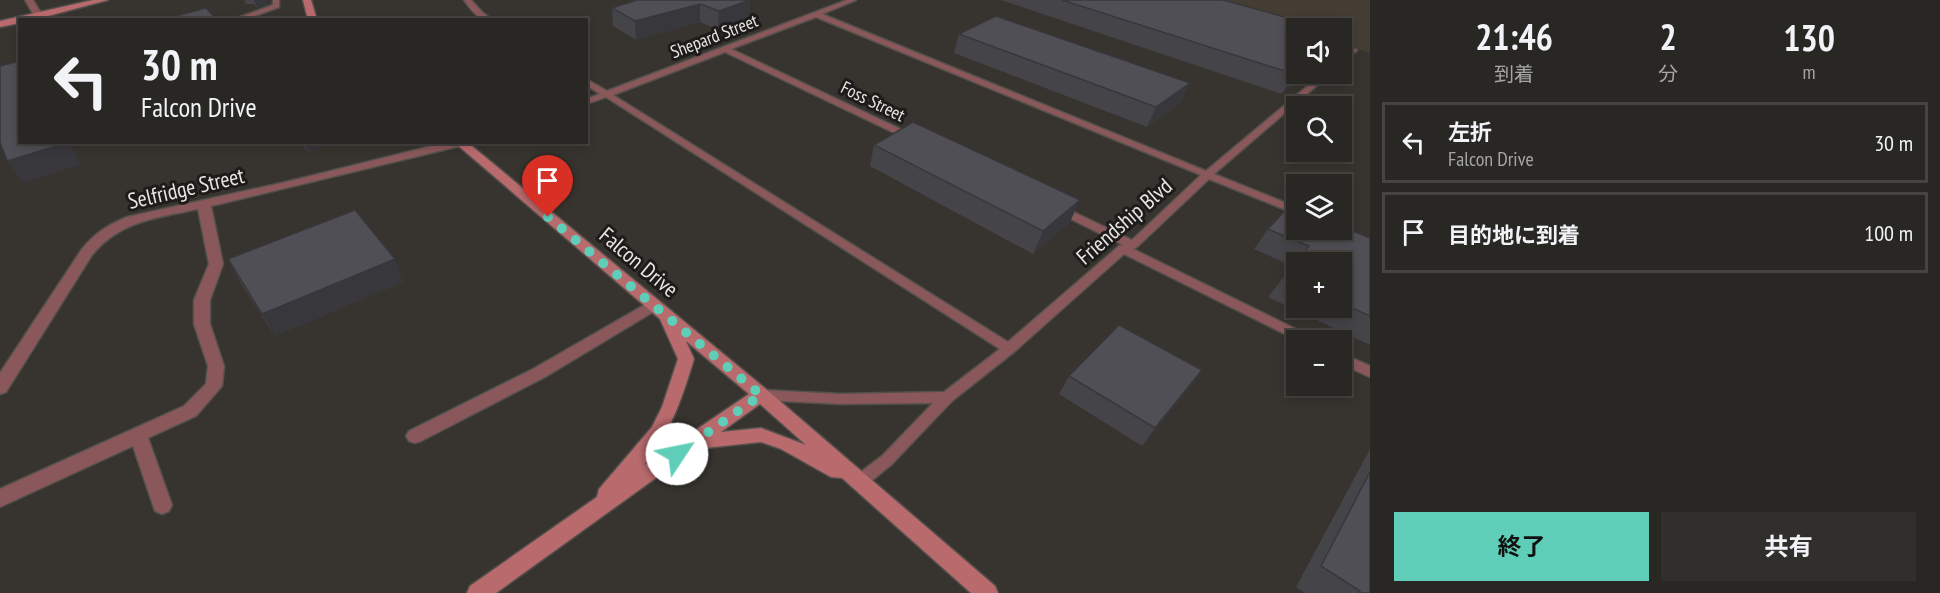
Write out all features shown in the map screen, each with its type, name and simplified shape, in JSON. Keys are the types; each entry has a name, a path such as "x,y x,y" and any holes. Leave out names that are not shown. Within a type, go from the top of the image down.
{"street":[{"path":"29,0 38,15"},
{"path":"27,18 104,0"},
{"path":"307,0 312,18"},
{"path":"0,24 18,20"},
{"name":"Selfridge Street","path":"0,387 87,252 98,239 114,228 132,220 286,186 457,144"},
{"name":"Falcon Drive","path":"462,144 761,395 859,482"},
{"path":"0,498 190,411 214,386 216,366 202,324 202,300 216,264 204,204"},
{"path":"415,436 660,311 686,360 664,422 643,454 592,511"},
{"path":"478,593 592,511 761,395"},
{"path":"138,435 162,505"},
{"path":"694,443 761,435 787,444 859,482 987,593"}],"lane":[{"path":"242,18 277,6 276,0"},
{"path":"467,0 486,18"},
{"name":"Shepard Street","path":"588,101 728,50 853,0"},
{"path":"816,14 1286,207"},
{"name":"Foss Street","path":"728,50 920,142"},
{"path":"588,82 1009,349"},
{"name":"Friendship Blvd","path":"859,482 887,460 947,397 1009,349 1314,84"},
{"path":"1048,204 1288,330"},
{"path":"1352,363 1370,372"},
{"path":"761,395 841,399 947,397"}],"shaded area":[{"path":"1219,0 1370,0 1370,53 1352,47 1352,18 1286,18 1286,24"}],"building":[{"path":"637,0 750,0 719,11 700,4 635,21 612,8"},
{"path":"1062,0 1223,0 1288,18 1286,18 1286,71"},
{"path":"206,8 215,18 168,18"},
{"path":"996,16 1190,83 1156,107 959,34"},
{"path":"18,62 18,144 63,144 7,161 0,142 0,66"},
{"path":"913,122 1080,200 1043,231 874,145"},
{"path":"1286,209 1286,236 1268,229"},
{"path":"355,210 395,259 262,314 228,259"},
{"path":"1352,231 1370,238 1370,316 1352,308 1352,252 1304,252 1309,246 1295,240 1352,240"},
{"path":"1119,325 1202,370 1155,428 1069,376"},
{"path":"1370,472 1370,593 1359,593 1360,591 1321,566"}],"route":[{"path":"548,217 761,395 677,454"}]}
